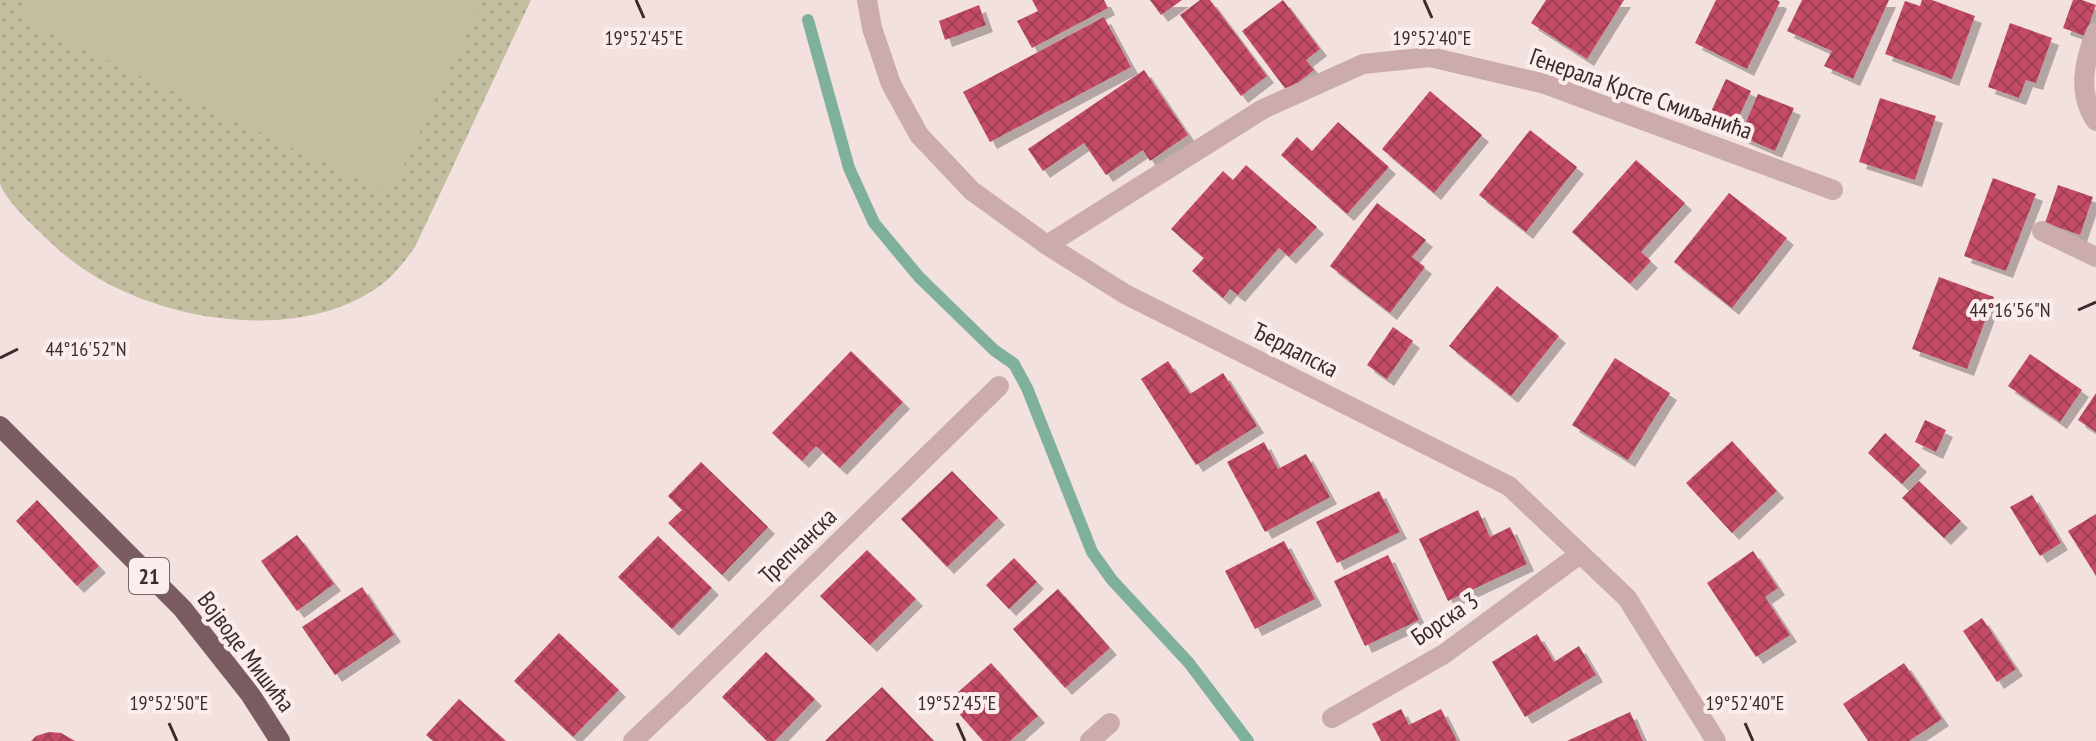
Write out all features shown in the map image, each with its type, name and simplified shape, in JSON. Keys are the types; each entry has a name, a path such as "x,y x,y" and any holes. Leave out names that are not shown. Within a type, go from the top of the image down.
{"main road":[{"name":"Војводе Мишића","path":"0,426 182,608 250,694 280,741"}],"street":[{"name":"Ђердапска","path":"867,0 872,28 891,84 919,135 972,191 1047,245 1125,294 1509,486 1627,598 1716,741"},
{"path":"2096,32 2086,55 2083,85 2096,121"},
{"name":"Генерала Крсте Смиљанића","path":"1047,245 1263,109 1363,64 1430,57 1545,84 1833,190"},
{"path":"2042,231 2096,257"},
{"name":"Трепчанска","path":"633,741 999,386"},
{"name":"Борска 3","path":"1332,718 1444,654 1580,554"},
{"path":"1090,741 1110,723"}],"shaded area":[{"path":"0,0 531,0 415,247 398,269 378,287 350,303 285,319 251,320 216,318 183,311 150,302 110,285 60,251 12,203 0,183"},
{"path":"32,0 483,0 390,194 22,20"}],"building":[{"path":"1032,0 1104,0 1108,8 1032,48 1017,21 1038,11"},
{"path":"1150,0 1182,0 1161,15"},
{"path":"1200,0 1210,0 1267,76 1241,96 1180,15"},
{"path":"1283,0 1320,49 1306,60 1314,70 1287,91 1242,31"},
{"path":"1546,0 1624,0 1587,59 1531,23"},
{"path":"1716,0 1780,2 1747,69 1695,43"},
{"path":"1802,0 1889,0 1853,79 1824,66 1832,51 1787,31"},
{"path":"1922,0 1932,0 1975,16 1952,79 1885,54 1905,1 1920,6"},
{"path":"2073,0 2096,5 2085,36 2063,28"},
{"path":"979,5 986,25 945,40 939,21"},
{"path":"1104,17 1131,67 990,142 963,92"},
{"path":"2010,23 2052,38 2036,83 2026,80 2019,98 1988,87"},
{"path":"1144,70 1188,135 1150,161 1143,150 1106,175 1084,143 1043,171 1028,149"},
{"path":"1726,79 1751,91 1733,129 1708,118"},
{"path":"1430,91 1482,135 1434,193 1382,149"},
{"path":"1758,94 1794,108 1775,151 1740,136"},
{"path":"1880,98 1936,116 1915,180 1859,162"},
{"path":"1338,122 1389,167 1347,214 1281,155 1297,137 1312,151"},
{"path":"1530,130 1577,167 1526,232 1479,195"},
{"path":"1636,160 1685,203 1641,252 1651,261 1630,284 1572,232"},
{"path":"1246,165 1317,227 1289,257 1279,248 1238,295 1230,289 1223,298 1192,271 1204,258 1171,229 1223,171 1233,180"},
{"path":"1993,178 2036,194 2006,271 1964,256"},
{"path":"2058,185 2093,197 2080,235 2045,223"},
{"path":"1729,193 1787,238 1732,308 1674,262"},
{"path":"1377,203 1426,240 1412,257 1425,267 1390,313 1330,266"},
{"path":"1939,277 1994,297 1967,369 1912,349"},
{"path":"1497,286 1559,336 1511,396 1449,346"},
{"path":"1393,327 1413,341 1387,379 1367,365"},
{"path":"851,351 903,402 840,468 816,446 802,461 772,433"},
{"path":"2030,354 2082,390 2060,422 2008,386"},
{"path":"1615,358 1670,393 1628,460 1572,425"},
{"path":"1168,361 1190,394 1223,373 1257,426 1196,465 1141,379"},
{"path":"2096,393 2096,432 2078,420"},
{"path":"1925,420 1946,430 1936,452 1915,442"},
{"path":"1885,433 1920,465 1902,484 1868,453"},
{"path":"1732,441 1777,491 1732,533 1686,483"},
{"path":"1264,442 1278,469 1306,454 1330,497 1265,532 1227,462"},
{"path":"701,462 768,527 722,575 668,523 682,510 668,496"},
{"path":"952,471 998,518 947,567 901,519"},
{"path":"1919,481 1961,521 1944,538 1902,498"},
{"path":"1379,491 1400,532 1337,563 1316,522"},
{"path":"2032,495 2061,543 2040,556 2010,507"},
{"path":"37,500 99,566 77,586 16,521"},
{"path":"1478,510 1490,537 1510,527 1527,564 1448,601 1419,539"},
{"path":"2096,514 2096,576 2068,531"},
{"path":"297,535 334,584 297,611 261,561"},
{"path":"658,536 712,588 672,629 618,577"},
{"path":"1284,541 1315,599 1255,629 1225,571"},
{"path":"867,550 916,599 870,645 820,596"},
{"path":"1753,551 1778,588 1765,597 1790,635 1756,657 1707,583"},
{"path":"1388,555 1419,620 1365,646 1334,581"},
{"path":"1014,558 1037,582 1009,609 986,585"},
{"path":"362,587 394,635 335,675 302,627"},
{"path":"1058,589 1110,648 1065,688 1013,629"},
{"path":"1982,618 2016,669 1997,682 1963,631"},
{"path":"559,633 619,690 573,737 514,681"},
{"path":"1537,634 1554,662 1579,646 1596,675 1525,717 1492,662"},
{"path":"766,652 815,699 775,741 767,741 722,697"},
{"path":"991,663 1038,716 1010,741 983,741 948,701"},
{"path":"1904,663 1942,719 1909,741 1868,741 1843,704"},
{"path":"882,687 934,741 825,741 831,735"},
{"path":"459,699 506,741 433,741 426,735"},
{"path":"1401,709 1409,725 1441,709 1457,741 1381,741 1372,724"},
{"path":"1630,712 1643,741 1567,741"},
{"path":"49,732 61,733 75,741 31,741"}],"waterway":[{"path":"808,20 849,168 874,223 919,277 994,350 1014,364 1027,388 1092,552 1112,580 1189,663 1248,741"}]}
